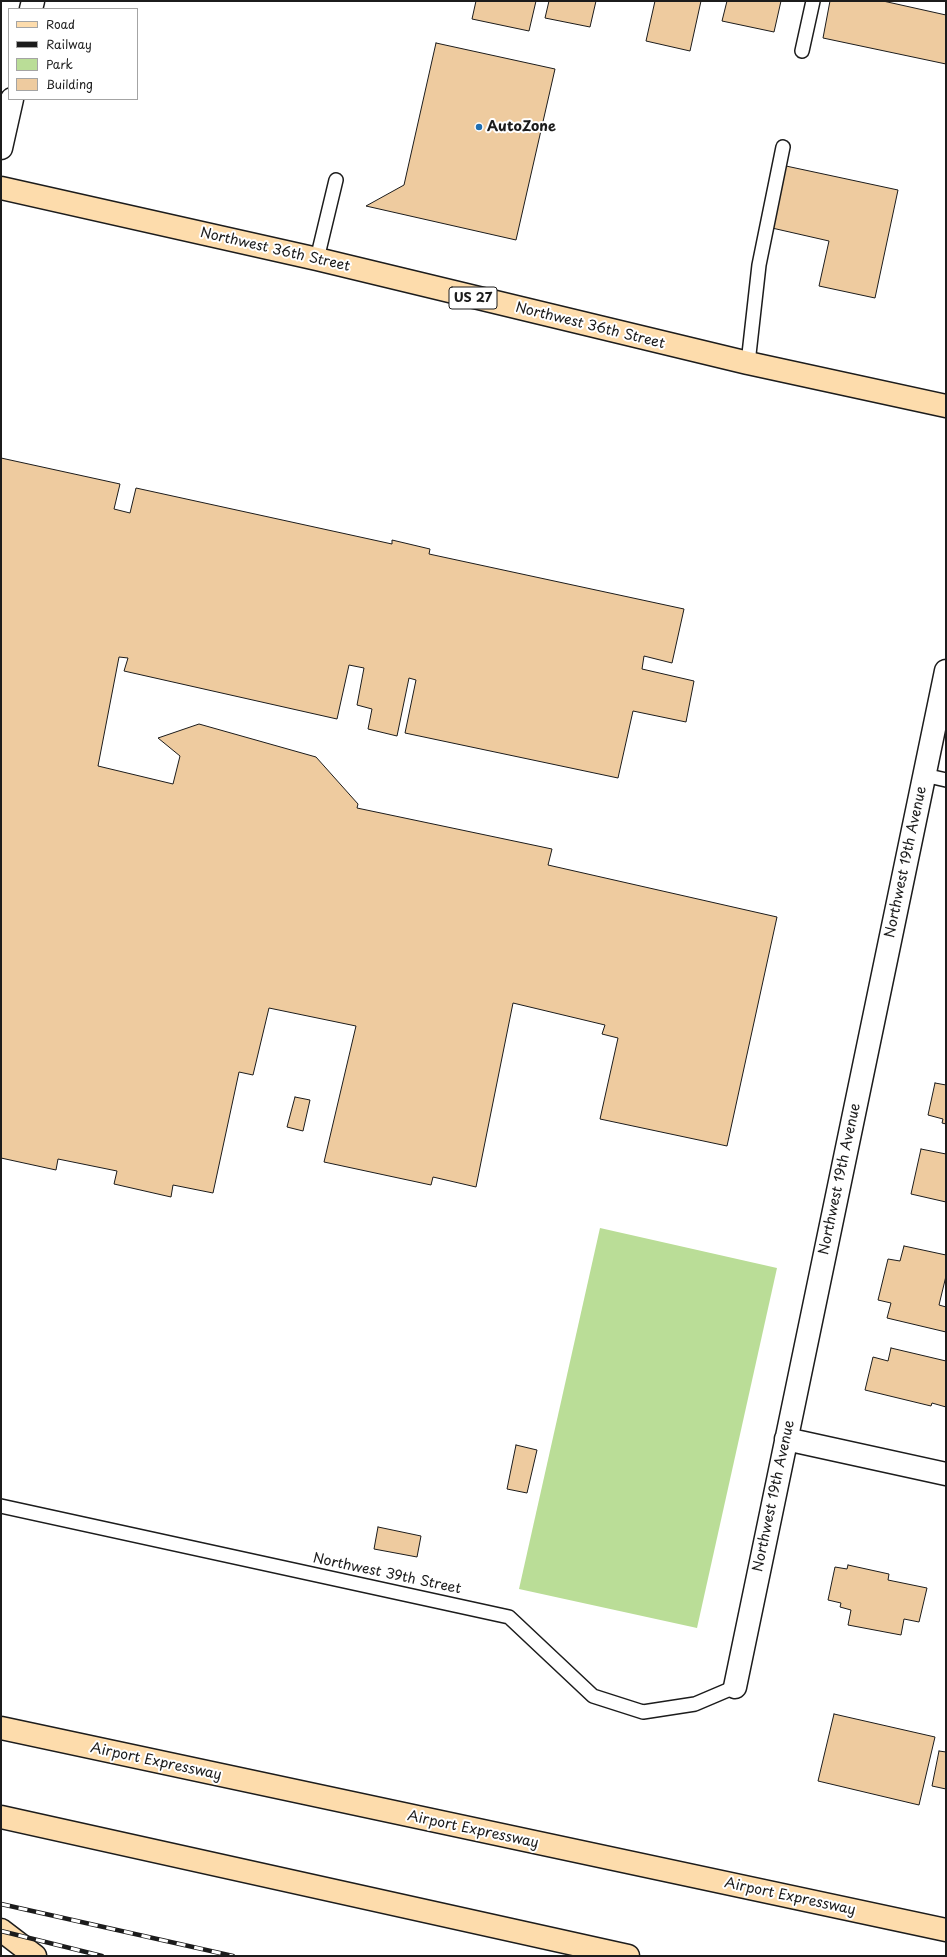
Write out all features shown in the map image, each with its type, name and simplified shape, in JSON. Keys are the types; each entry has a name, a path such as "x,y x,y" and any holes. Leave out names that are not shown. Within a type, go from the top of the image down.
{"main road":[{"name":"Northwest 36th Street","path":"1,188 317,260 748,363 946,406"},
{"name":"Airport Expressway","path":"1,1728 946,1930"},
{"path":"1,1817 628,1956"},
{"path":"1,1930 35,1956"}],"street":[{"path":"1,148 12,100"},
{"name":"Northwest 19th Avenue","path":"735,1687 946,671"},
{"path":"786,1439 946,1474"}],"lane":[{"path":"802,51 813,1"},
{"path":"748,363 759,265 783,147"},
{"path":"317,260 336,180"},
{"path":"924,775 946,780"},
{"name":"Northwest 39th Street","path":"1,1506 509,1617 593,1696 643,1712 695,1704 735,1687"}],"green space":[{"path":"600,1228 777,1268 697,1628 519,1589"}],"building":[{"path":"476,1 536,1 529,31 472,19"},
{"path":"549,1 596,1 590,27 545,18"},
{"path":"655,1 701,1 690,51 646,41"},
{"path":"727,1 781,1 774,32 722,21"},
{"path":"830,1 883,1 946,15 946,64 823,38"},
{"name":"AutoZone","path":"436,43 555,69 516,240 366,206 404,185"},
{"path":"786,166 898,190 875,298 819,286 829,241 772,228"},
{"path":"1,458 120,484 114,509 130,513 136,488 392,544 392,540 430,549 429,554 684,609 672,663 644,656 642,669 694,681 686,722 633,711 618,778 405,733 416,680 409,678 397,736 368,729 372,709 357,705 364,668 349,665 337,719 124,671 128,658 119,657 98,766 173,784 180,756 158,738 199,724 316,757 358,804 357,808 552,849 548,865 777,917 727,1146 600,1119 618,1038 602,1034 605,1025 513,1003 476,1187 433,1177 431,1185 324,1162 356,1026 269,1008 253,1075 239,1072 213,1193 173,1185 171,1197 114,1184 117,1171 58,1159 56,1170 1,1158"},
{"path":"935,1083 946,1085 946,1124 942,1123 943,1119 928,1115"},
{"path":"295,1097 310,1100 303,1131 287,1127"},
{"path":"921,1149 946,1154 946,1202 911,1194"},
{"path":"904,1246 946,1255 946,1276 939,1305 946,1307 946,1332 887,1318 891,1303 878,1300 888,1259 900,1261"},
{"path":"891,1348 946,1361 946,1407 932,1403 931,1406 865,1390 873,1357 888,1361"},
{"path":"516,1445 537,1450 527,1493 507,1489"},
{"path":"378,1527 421,1536 417,1557 374,1549"},
{"path":"848,1565 889,1574 888,1580 927,1588 919,1622 904,1619 901,1635 848,1625 851,1610 840,1607 841,1603 828,1600 835,1567 847,1569"},
{"path":"834,1714 935,1737 919,1805 818,1781"},
{"path":"939,1751 946,1752 946,1789 932,1786"}],"railway":[{"path":"1,1904 233,1956"},
{"path":"1,1931 102,1956"}],"place":[{"name":"AutoZone","path":"479,127"}]}
